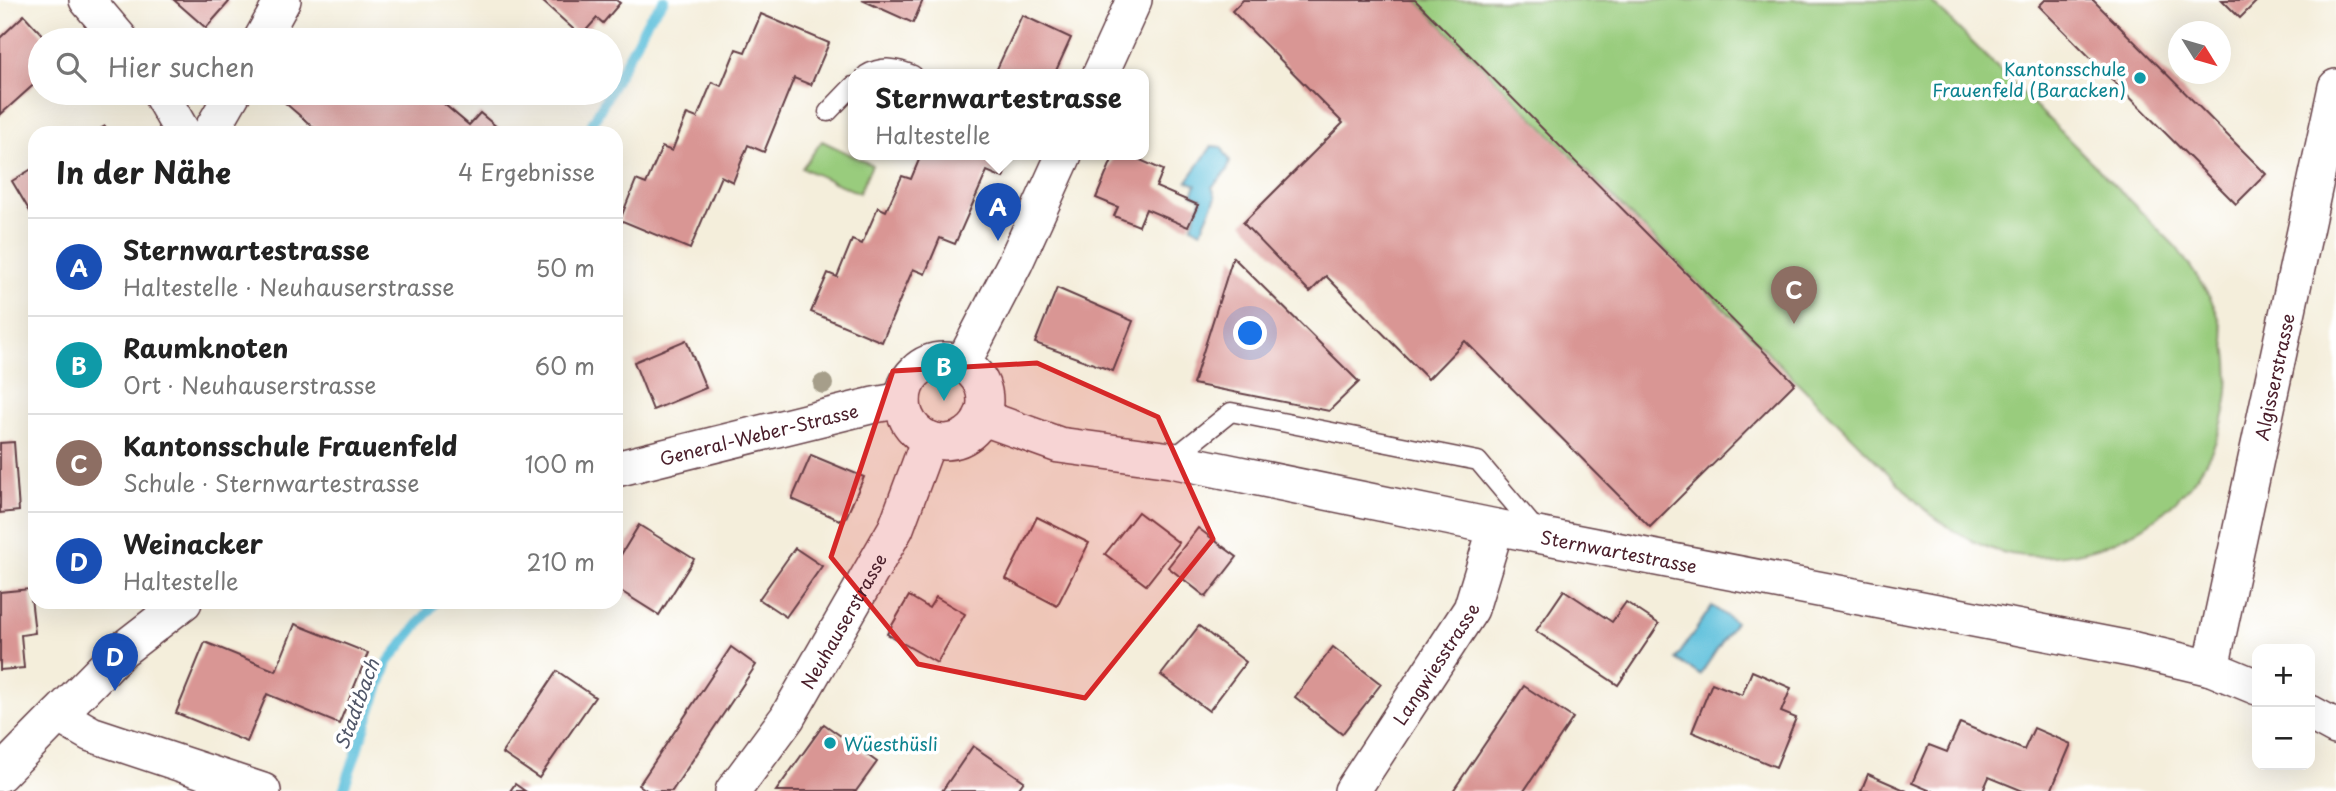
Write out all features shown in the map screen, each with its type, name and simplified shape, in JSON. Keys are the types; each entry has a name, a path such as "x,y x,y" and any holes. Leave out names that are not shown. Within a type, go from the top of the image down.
{"street":[{"path":"87,0 111,28"},
{"path":"268,28 283,0"},
{"path":"1103,69 1133,0"},
{"name":"Algisserstrasse","path":"2211,668 2336,87"},
{"path":"167,105 179,126"},
{"path":"214,126 226,105"},
{"path":"962,365 1015,263 1062,160"},
{"path":"949,360 962,365 975,374 983,387 985,402 981,417 972,430 959,439 945,442 929,439 910,424 903,401 905,387 923,366 949,360"},
{"name":"General-Weber-Strasse","path":"623,467 874,405 903,401"},
{"name":"Sternwartestrasse","path":"981,417 1059,445 1171,460 1496,527 2108,644 2211,668 2252,685"},
{"name":"Neuhauserstrasse","path":"744,787 896,528 929,439"},
{"name":"Langwiesstrasse","path":"1352,791 1471,609 1496,527"},
{"path":"0,774 122,650 175,609"},
{"path":"58,715 91,734 263,791"},
{"path":"2315,716 2336,727"}],"lane":[{"path":"875,69 899,69"},
{"path":"828,112 848,91"},
{"path":"1171,460 1231,412 1478,461 1539,534"}],"highlighted area":[{"path":"1037,363 1158,417 1213,539 1085,698 918,664 831,557 893,371"}],"green space":[{"path":"1416,0 1930,0 2177,248 2201,283 2220,321 2228,368 2225,413 2210,454 2186,490 2154,519 2116,541 2072,554 2025,556 1997,551 1960,534 1925,510"},
{"path":"822,141 848,153 848,160 862,160 872,165 859,193 802,168"}],"water":[{"path":"1212,146 1221,147 1230,161 1227,171 1212,187 1216,197 1201,231 1191,227 1202,198 1192,194 1196,185 1187,181"},
{"path":"1712,606 1735,622 1700,675 1676,659"}],"building":[{"path":"174,0 227,0 229,2 206,28"},
{"path":"541,0 616,0 620,3 603,23 597,18 588,28 572,28"},
{"path":"862,0 923,0 913,23"},
{"path":"1243,0 1415,0 1795,383 1650,527 1465,341 1428,379 1326,276 1310,292 1243,223 1343,123 1232,11"},
{"name":"Kantonsschule Frauenfeld (Baracken)","path":"2045,0 2093,0 2168,75 2168,84 2177,84 2266,174 2236,204 2039,6"},
{"path":"2222,0 2258,0 2240,18"},
{"path":"761,14 829,43 811,85 794,78 764,152 748,145 733,182 721,176 690,249 623,221 623,212 636,180 646,184 662,147 672,151 687,114 697,118 712,82 721,86 736,49 745,52"},
{"path":"24,15 36,28 28,28 28,90 0,115 0,38"},
{"path":"1022,15 1071,38 1057,69 997,69"},
{"path":"287,105 445,105 469,125 480,113 496,126 312,126"},
{"path":"919,160 1010,160 1003,178 987,171 955,244 940,238 925,274 913,269 882,342 811,312 828,273 837,277 852,240 862,244 878,207 886,211 902,176 911,179"},
{"path":"1112,160 1140,160 1163,170 1156,187 1198,205 1188,227 1146,209 1139,226 1114,216 1118,207 1096,198"},
{"path":"28,171 28,208 12,181"},
{"path":"1233,257 1359,382 1329,411 1193,384"},
{"path":"1057,288 1133,321 1113,371 1035,343"},
{"path":"686,340 706,388 653,410 634,362"},
{"path":"14,442 19,511 0,513 0,443"},
{"path":"811,455 864,477 844,522 792,499"},
{"path":"1138,512 1179,543 1146,585 1105,554"},
{"path":"1037,517 1089,543 1057,606 1006,579"},
{"path":"639,525 694,559 659,615 623,592 623,551"},
{"path":"1198,528 1237,557 1206,597 1168,567"},
{"path":"795,548 822,566 786,617 759,599"},
{"path":"28,589 28,609 32,609 35,633 21,635 24,668 0,670 0,592"},
{"path":"1564,590 1612,622 1626,602 1659,624 1618,685 1536,631"},
{"path":"909,596 929,608 936,597 965,614 937,663 887,634"},
{"path":"295,624 368,653 339,724 267,694 247,742 176,713 205,642 276,671"},
{"path":"1199,626 1246,662 1209,711 1161,675"},
{"path":"731,647 756,665 672,791 648,791 639,785"},
{"path":"1333,647 1381,684 1342,734 1295,697"},
{"path":"557,671 595,697 539,778 502,753"},
{"path":"1752,671 1791,688 1781,712 1796,718 1776,767 1692,732 1712,683 1742,695"},
{"path":"1524,686 1573,718 1524,791 1453,791"},
{"path":"1960,723 2024,750 2034,728 2071,744 2051,791 2023,791 1989,777 1983,791 1931,791 1912,783 1929,745 1947,752"},
{"name":"Wüesthüsli","path":"824,724 877,762 856,791 776,791"},
{"path":"973,746 1024,781 1017,791 942,791"},
{"path":"1868,774 1907,791 1861,791"},
{"path":"515,784 525,791 510,791"}],"waterway":[{"name":"Stadtbach","path":"623,67 648,20 664,0"},
{"name":"Stadtbach","path":"591,126 602,105"},
{"name":"Stadtbach","path":"343,791 388,662 430,609"}],"place":[{"name":"Kantonsschule Frauenfeld (Baracken)","path":"2140,78"},
{"name":"Sternwartestrasse","path":"998,241"},
{"name":"Kantonsschule Frauenfeld","path":"1794,324"},
{"name":"Raumknoten","path":"944,401"},
{"name":"Weinacker","path":"115,691"},
{"name":"Wüesthüsli","path":"830,743"}]}
